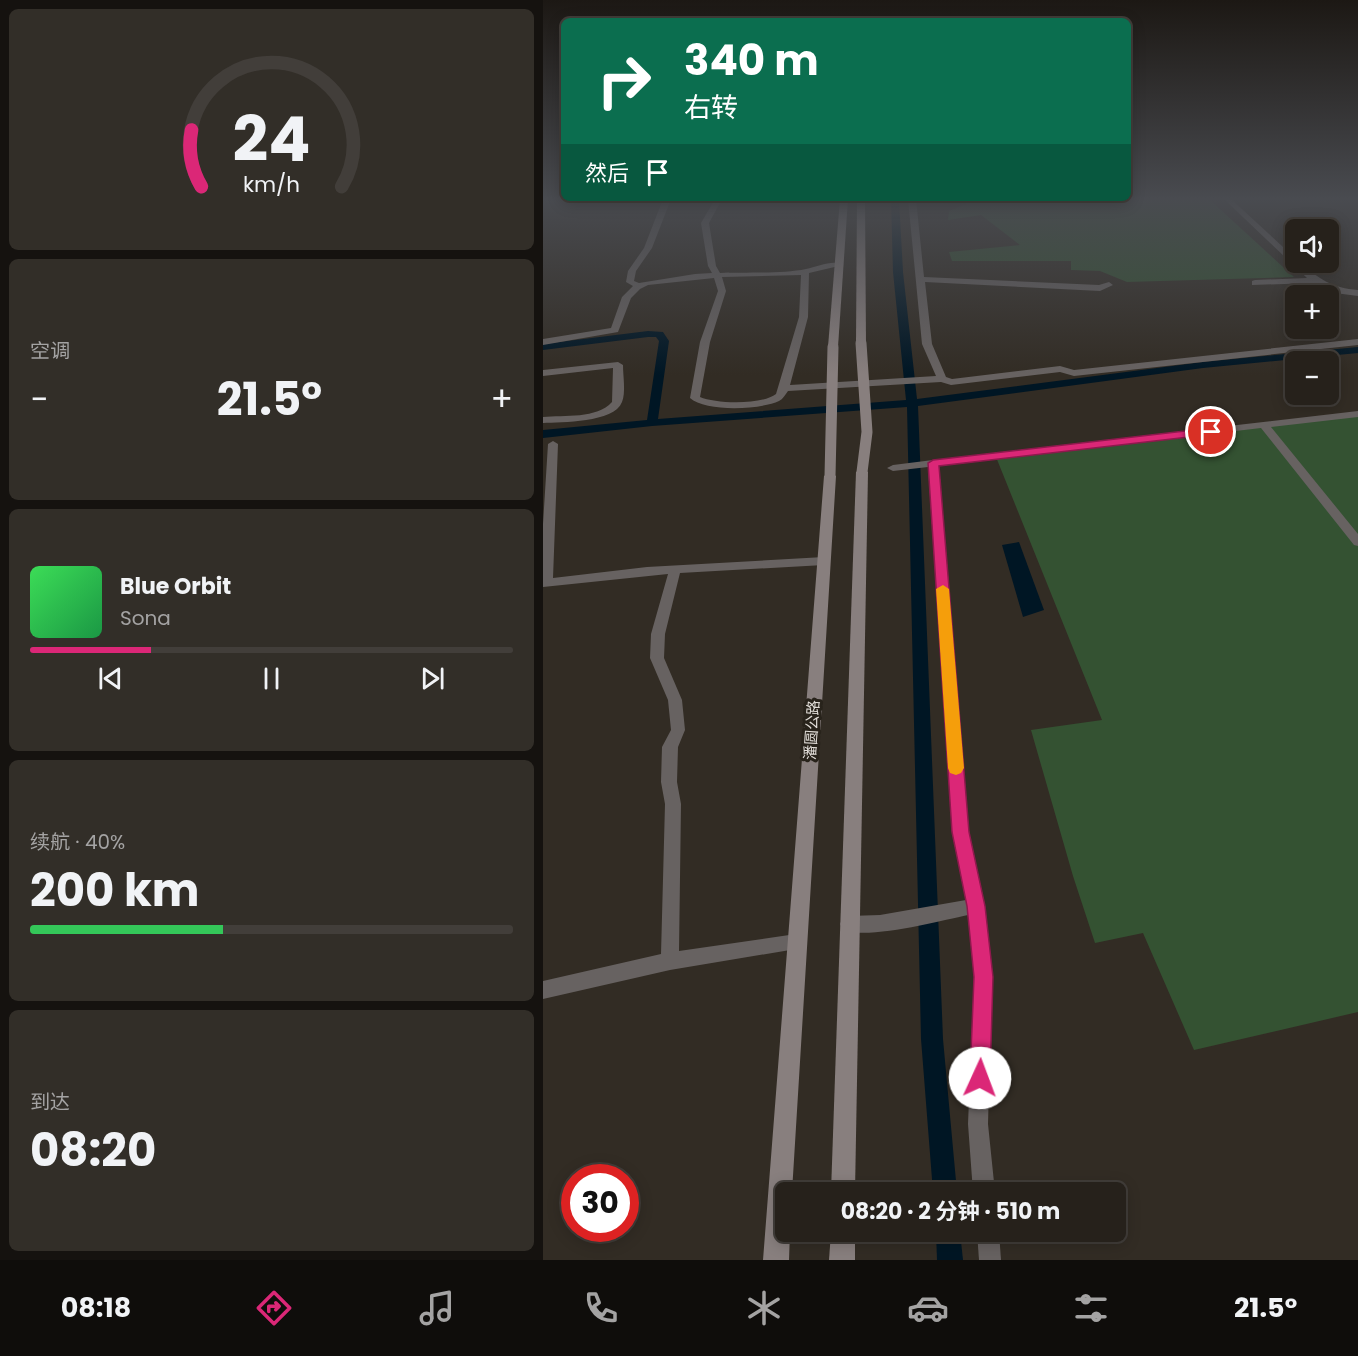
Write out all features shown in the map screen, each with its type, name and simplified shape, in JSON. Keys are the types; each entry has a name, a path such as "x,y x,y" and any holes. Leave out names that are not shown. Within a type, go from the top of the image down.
{"main road":[{"name":"潘圆公路","path":"776,1260 796,942 830,476 833,347 840,258"},
{"path":"843,1182 863,472 867,432 861,343 861,258"},
{"path":"839,266 861,265"},
{"path":"842,1260 843,1242"}],"street":[{"path":"641,258 632,271 630,282 639,285 718,275 805,272 825,266 839,266"},
{"path":"711,258 722,291 705,342 695,398 701,403 768,402 779,398 799,340 807,290 805,272"},
{"path":"918,258 927,344 937,379"},
{"path":"1290,258 1314,280 1338,291 1358,293"},
{"path":"920,279 1100,288 1109,285"},
{"path":"1255,283 1314,280"},
{"path":"543,342 615,330 621,304 639,285"},
{"path":"784,388 937,379 951,382 1060,369 1074,373 1358,342"},
{"path":"543,373 618,365 617,402 614,407 596,415 543,420"},
{"path":"893,468 1358,414"},
{"path":"1264,425 1358,542"},
{"path":"553,444 545,583 675,570 824,561"},
{"path":"930,464 961,832 983,977 978,1124 983,1182"},
{"path":"671,961 673,804 669,782 670,747 678,730 675,700 657,658 658,634 675,570"},
{"path":"849,924 880,923 972,907"},
{"path":"543,990 671,961 796,942"},
{"path":"989,1242 990,1260"}],"green space":[{"path":"951,258 1273,258 1285,269 1285,273 1290,273 1294,277 1127,282 1100,271 1071,270 1071,261 952,261"},
{"path":"1358,415 1358,1012 1194,1050 1143,933 1095,943 1031,730 1102,720 996,457"}],"water":[{"path":"1019,542 1044,610 1023,617 1002,545"}],"waterway":[{"path":"897,258 912,403"},
{"path":"543,347 659,334 664,341 652,423"},
{"path":"912,403 1203,365 1358,350"},
{"path":"652,423 912,403"},
{"path":"912,403 932,1039 944,1182"},
{"path":"543,434 652,423"},
{"path":"949,1242 950,1260"}],"slow traffic":[{"path":"943,589 956,768"}],"route":[{"path":"980,1078 983,977 976,906 961,832 933,463 1211,432"}]}
